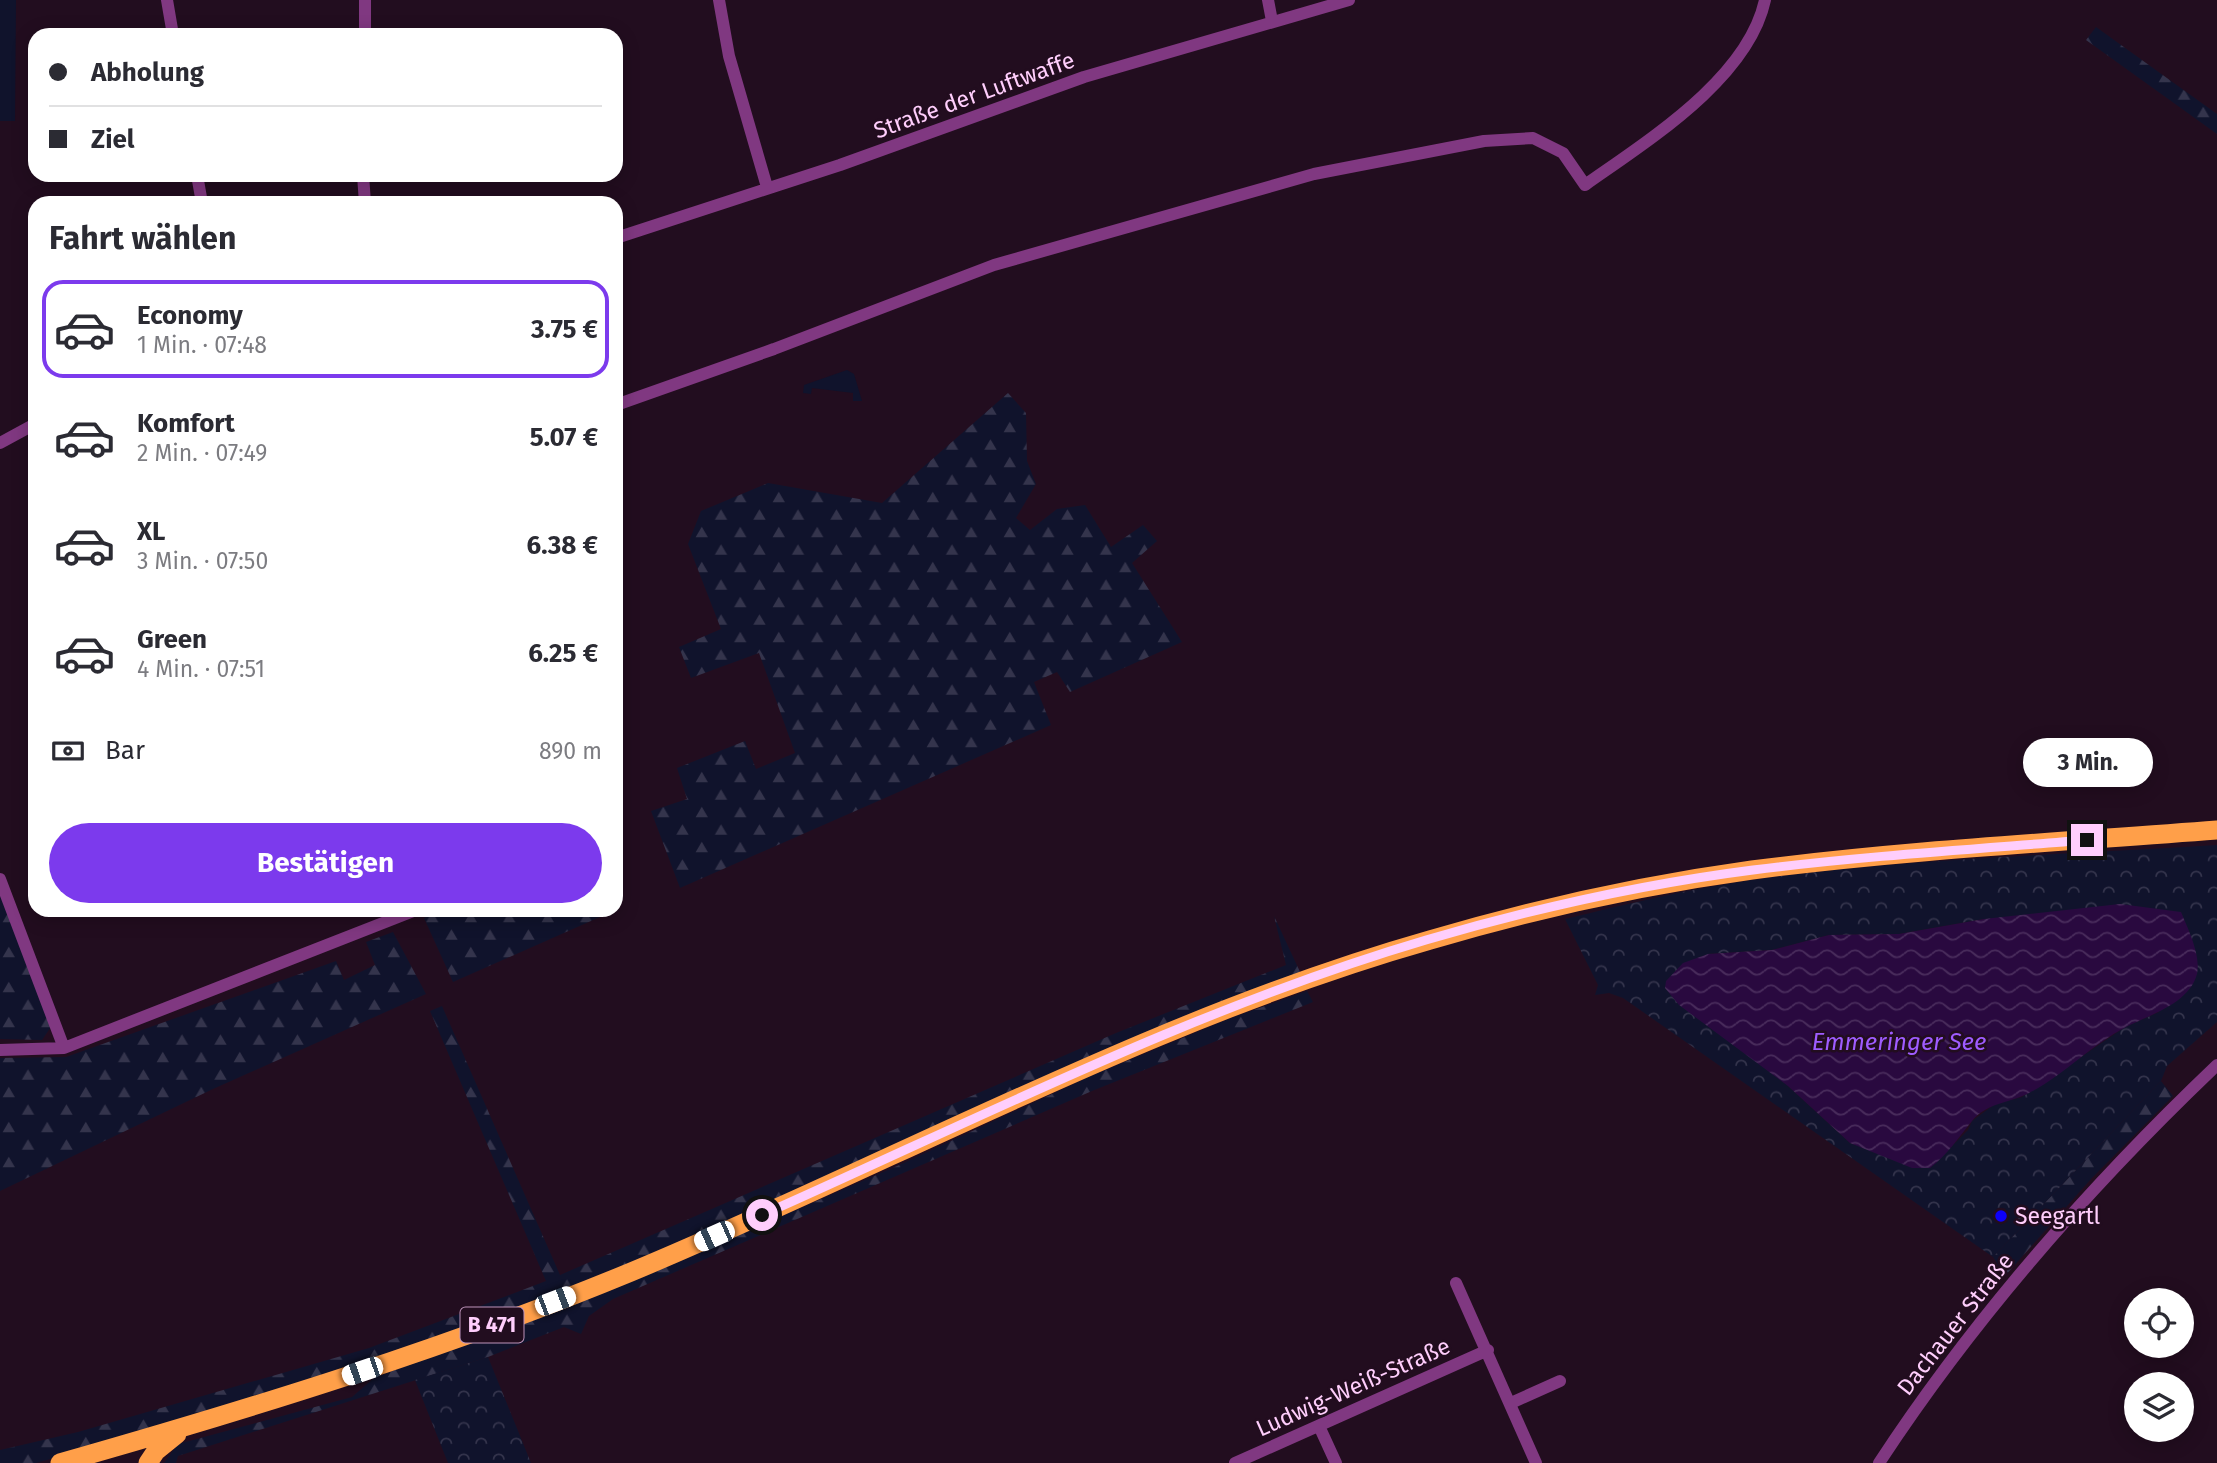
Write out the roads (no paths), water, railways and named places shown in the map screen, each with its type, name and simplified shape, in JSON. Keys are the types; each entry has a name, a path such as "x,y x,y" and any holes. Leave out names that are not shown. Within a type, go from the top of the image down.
{"highway":[{"name":"B 471","path":"60,1463 186,1427 435,1346 627,1274 1147,1043 1275,992 1426,940 1645,888 1750,870 1879,856 2217,831"},
{"path":"148,1463 156,1451 186,1427"}],"street":[{"path":"167,0 172,28"},
{"path":"365,0 365,28"},
{"path":"719,0 729,56 767,187"},
{"path":"1268,0 1272,21"},
{"name":"Straße der Luftwaffe","path":"623,236 841,165 1097,73 1349,0"},
{"path":"623,403 774,349 994,265 1314,174 1484,141 1533,138 1563,153 1585,185 1685,113 1753,38 1765,0"},
{"path":"0,443 28,428"},
{"path":"0,879 64,1048"},
{"path":"0,1050 64,1048 398,917"},
{"name":"Dachauer Straße","path":"1879,1463 1934,1381 2010,1286 2124,1159 2217,1065"},
{"path":"1455,1283 1488,1350 1536,1463"},
{"name":"Ludwig-Weiß-Straße","path":"1235,1463 1488,1350"},
{"path":"1511,1404 1560,1381"},
{"path":"1319,1426 1336,1463"}],"water":[{"name":"Emmeringer See","path":"2120,904 2181,912 2197,959 2197,974 2193,984 2177,1001 2113,1034 2042,1086 1984,1110 1930,1168 1912,1168 1850,1143 1788,1086 1679,1005 1665,988 1666,981 1683,963 1708,954 1772,950 1829,935 1899,934 1984,919"}],"place":[{"name":"Seegartl","path":"2001,1216"}]}
